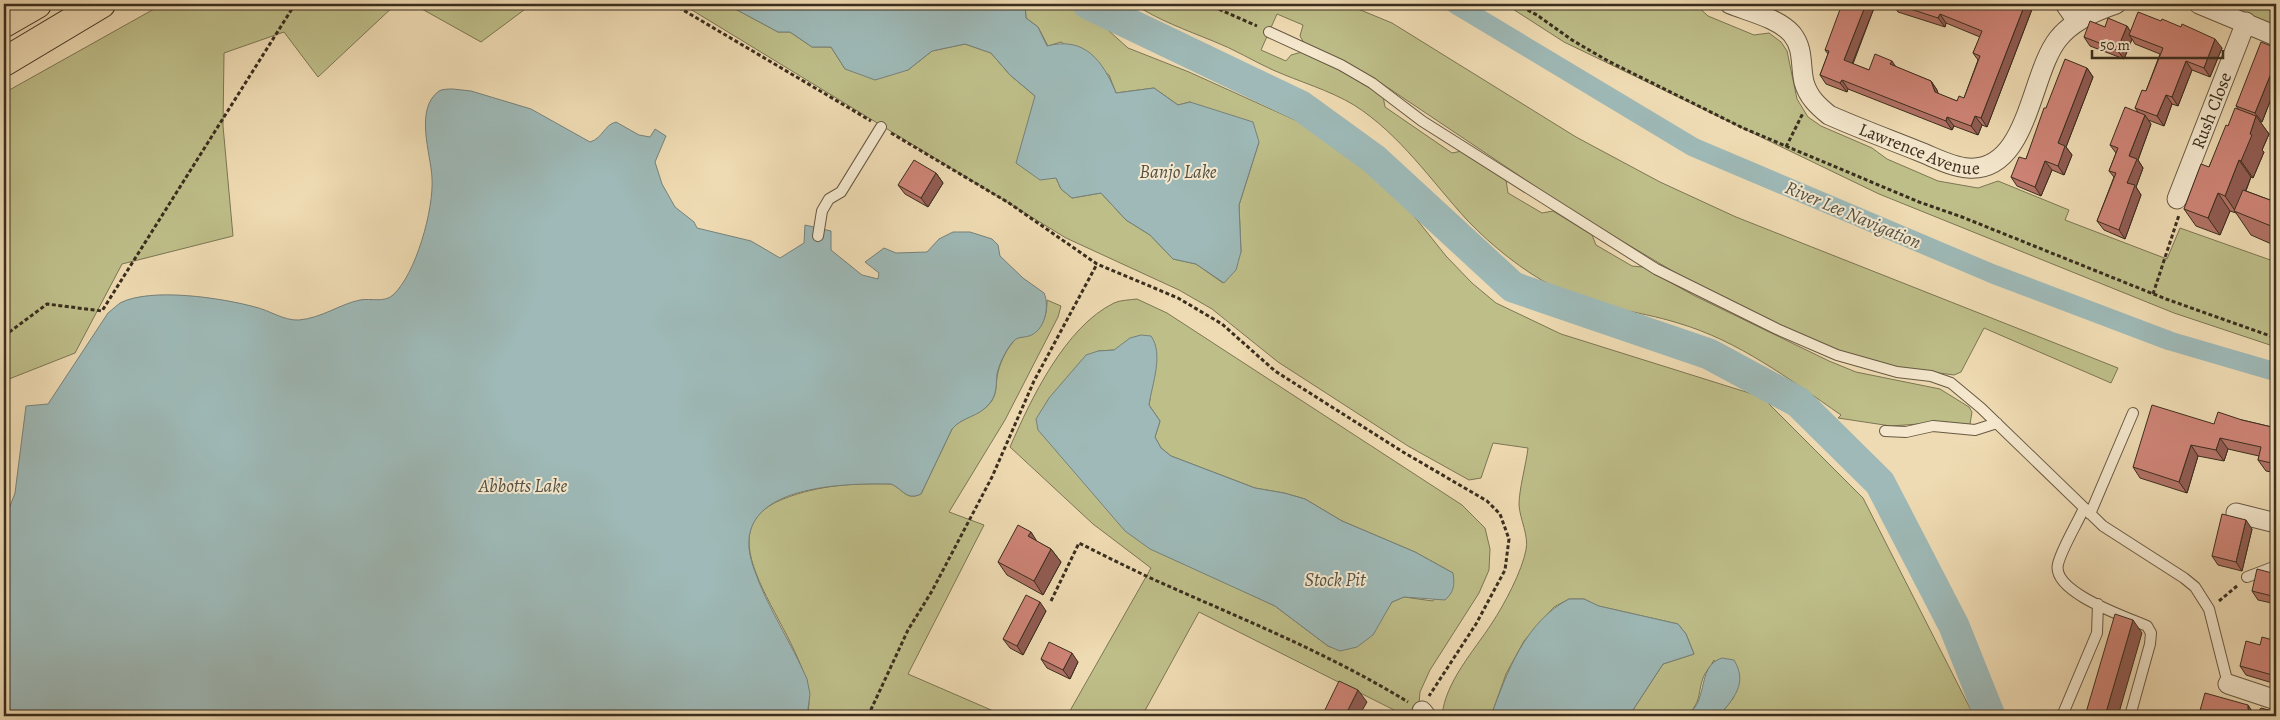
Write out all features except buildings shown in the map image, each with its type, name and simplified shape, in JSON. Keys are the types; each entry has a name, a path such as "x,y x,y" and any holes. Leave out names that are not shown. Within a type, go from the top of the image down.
{"highway":[{"path":"4,23 37,4"},
{"path":"4,62 101,4"}],"street":[{"name":"Lawrence Avenue","path":"1730,4 1772,20 1793,35 1799,46 1804,82 1811,97 1829,115 1955,165 1967,168 1995,163 2009,151 2020,129 2052,49 2066,30 2077,21 2116,4"},
{"path":"2065,4 2077,21"},
{"path":"2200,4 2276,36"},
{"name":"Rush Close","path":"2177,199 2246,22"},
{"path":"2236,513 2276,523"},
{"path":"2228,684 2269,702"}],"lane":[{"path":"1269,32 1341,65 1372,83 1422,121 1656,269 1777,329 1837,355 1897,372 1932,376 1951,383 1997,423 2103,526 2184,578 2199,592 2209,610 2228,684"},
{"path":"818,236 822,211 829,199 841,192 881,127"},
{"path":"2130,716 2152,633 2147,626 2082,597 2067,586 2058,575 2058,564 2087,511 2133,413"},
{"path":"1885,431 1906,432 1934,426 1975,430 1997,423"},
{"path":"2247,577 2276,566"},
{"path":"2062,716 2097,633 2098,604"}],"path":[{"path":"4,336 47,304 102,311 295,4"},
{"path":"673,4 1009,202 1097,264 1178,298 1222,324 1274,371 1403,452 1488,501 1500,514 1509,539 1505,570 1476,624 1435,684 1424,714 1379,685 1304,646 1156,581 1079,543 1051,601"},
{"path":"1207,4 1269,32"},
{"path":"1516,4 1537,15 1572,40 1608,61 1743,128 1786,147 1919,202 1962,217 2153,294 2276,338"},
{"path":"1786,147 1811,97"},
{"path":"2153,294 2179,215 2177,199"},
{"path":"868,716 908,630 932,591 992,476 1034,381 1097,264"},
{"path":"2209,610 2247,577"}],"green space":[{"path":"163,4 396,4 318,77 284,32 224,53 223,126 233,236 122,264 75,353 4,381 4,93"},
{"path":"413,4 532,4 481,42"},
{"path":"682,4 726,4 778,32 790,32 812,47 831,47 845,69 908,70 932,51 965,44 991,53 1010,75 1035,96 1056,178 1061,189 1072,198 1101,193 1126,220 1150,235 1173,259 1196,264 1223,283 1241,252 1239,205 1259,142 1190,102 1178,105 1154,88 1116,93 1109,75 1061,42 1048,46 1038,27 1026,18 1025,4 1079,4 1128,48 1189,72 1317,130 1349,147 1382,176 1446,256 1472,283 1496,303 1561,334 1762,397 1863,498 1974,716 1719,716 1734,697 1714,660 1703,678 1697,702 1687,716 1629,716 1663,664 1694,654 1686,634 1678,624 1598,606 1584,599 1569,599 1554,607 1524,641 1506,674 1491,716 1442,716 1444,703 1454,679 1502,607 1517,578 1524,558 1527,544 1519,505 1528,448 1493,443 1481,478 1469,480 1408,446 1278,362 1212,309 1179,290 1066,238"},
{"path":"1134,4 1346,4 1392,23 1576,137 1660,182 1736,217 2118,368 2111,383 1984,328 1961,372 1954,375 1887,366 1835,350 1691,282 1578,215 1381,83 1304,43 1300,36 1303,25 1277,14 1261,50 1286,61 1291,55 1302,52 1339,69 1383,96 1385,107 1452,153 1462,151 1506,180 1508,193 1542,213 1553,211 1592,235 1596,245 1632,266 1643,267 1693,295 1829,361 1856,372 1940,389 1969,407 1972,412 1970,424 1967,426 1946,422 1891,426 1838,418 1841,415 1783,375 1722,340 1678,323 1584,300 1542,281 1519,266 1487,240 1401,144 1371,117 1354,105 1325,90 1273,70 1221,44 1162,20"},
{"path":"1505,4 1695,4 1708,16 1754,35 1769,33 1781,42 1787,51 1797,99 1808,117 1821,126 1872,148 1887,159 1938,181 1978,188 1998,181 2069,210 2065,220 2167,259 2180,228 2276,262 2276,347 2174,313 1879,194 1564,42"},
{"path":"2218,4 2276,4 2276,25"},
{"path":"1137,299 1167,313 1462,505 1485,528 1490,549 1489,570 1479,593 1430,670 1420,692 1418,716 1406,716 1199,612 1142,716 1067,716 1151,568 1093,524 1010,447 1039,387 1065,346 1096,314 1116,302","holes":["1114,350 1152,385 1149,405 1160,421 1155,437 1161,448 1171,456 1255,488 1305,499 1342,521 1415,552 1453,573 1433,601 1404,597 1392,602 1383,616 1340,650 1328,646 1275,606 1227,583 1098,351"]},
{"path":"1047,300 1061,306 1058,317 1005,420 949,512 984,525 908,674 1005,716 807,716 808,689 798,659 766,597 754,567 749,540 757,516 783,499 796,494 836,486 891,484 908,495 916,496 921,494 952,429 961,421 987,407 991,402 996,391 999,367 1005,354 1017,338 1031,334 1040,326 1047,308"}],"water":[{"name":"Banjo Lake","path":"726,4 1025,4 1026,18 1038,27 1047,46 1072,45 1082,48 1091,54 1105,71 1116,93 1154,88 1178,105 1190,102 1253,122 1259,142 1239,205 1241,252 1236,270 1224,283 1196,264 1173,259 1150,235 1126,220 1101,193 1072,198 1061,189 1056,178 1040,180 1016,163 1035,96 1010,75 991,53 965,44 932,51 908,70 875,80 845,69 831,47 812,47 790,32 778,32"},
{"name":"Abbotts Lake","path":"453,89 471,91 531,109 590,142 598,138 609,126 616,122 639,135 650,137 655,129 666,136 655,162 662,184 675,207 694,222 697,228 751,241 780,258 804,243 805,225 831,231 831,250 862,275 878,279 879,273 865,262 884,248 896,253 927,252 939,239 953,232 970,232 992,239 998,245 1000,256 1023,278 1044,293 1046,311 1045,318 1039,329 1029,336 1018,338 1010,346 998,370 996,389 992,400 981,412 952,429 921,494 916,496 908,495 891,484 843,485 816,489 791,495 770,505 755,521 749,541 754,569 759,583 807,679 810,694 807,716 4,716 4,522 15,493 26,406 48,404 108,313 120,303 133,298 168,295 224,300 260,308 288,319 299,320 315,317 360,300 386,299 393,295 409,272 427,223 432,178 426,132 427,109 431,99 439,91"},
{"name":"Stock Pit","path":"1141,335 1151,336 1157,351 1156,369 1149,405 1160,421 1155,437 1161,448 1171,456 1255,488 1305,499 1342,521 1415,552 1453,573 1453,588 1448,597 1445,600 1404,597 1392,602 1373,635 1357,647 1340,651 1328,646 1275,606 1150,549 1125,531 1038,430 1036,419 1049,398 1086,355 1098,351 1114,350 1130,338"},
{"path":"1569,599 1584,599 1599,606 1678,624 1686,634 1694,654 1663,664 1629,716 1491,716 1511,666 1529,635 1540,621"},
{"path":"1722,658 1734,660 1740,676 1737,690 1730,703 1719,716 1687,716 1698,702 1708,669"}],"waterway":[{"path":"1088,4 1301,106 1374,159 1513,287 1709,354 1798,402 1880,483 1954,626 1990,716"},
{"name":"River Lee Navigation","path":"1455,4 1693,147 1993,274 2170,341 2276,372"}]}
